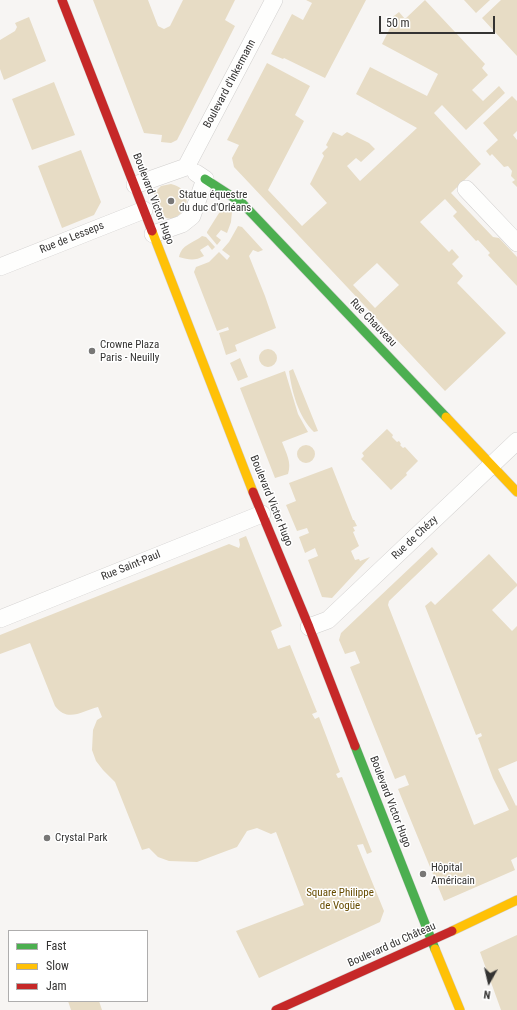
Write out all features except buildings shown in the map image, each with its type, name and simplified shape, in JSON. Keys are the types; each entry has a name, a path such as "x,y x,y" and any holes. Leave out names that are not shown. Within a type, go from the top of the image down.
{"street":[{"name":"Boulevard Victor Hugo","path":"62,0 262,514 309,627 431,941 460,1010"},
{"name":"Boulevard d'Inkermann","path":"186,168 274,0"},
{"path":"135,185 186,168 205,179 192,216 182,224 153,234"},
{"name":"Rue Chauveau","path":"205,179 242,203 517,492"},
{"path":"466,189 517,243"},
{"name":"Rue de Lesseps","path":"0,267 144,210"},
{"name":"Rue de Chézy","path":"309,627 328,620 517,441"},
{"name":"Rue Saint-Paul","path":"0,619 262,514"},
{"name":"Boulevard du Château","path":"276,1010 431,941 517,900"}],"green space":[{"path":"93,0 148,0 158,26 164,29 170,26 183,0 235,0 225,20 235,26 177,140 171,143 161,142 162,135 144,133"},
{"path":"306,0 366,0 325,78 284,58 283,59 271,54 292,14 303,20 312,3"},
{"path":"425,0 485,64 482,68 488,75 472,90 483,101 499,86 505,93 466,130 442,105 434,113 481,164 451,193 493,237 499,238 517,257 517,286 488,255 490,253 478,240 476,241 453,216 457,212 445,199 420,222 449,252 452,249 459,257 452,264 463,276 457,283 506,333 445,391 234,167 232,158 239,145 227,140 267,63 310,86 295,115 304,121 268,190 302,226 327,203 310,184 324,156 322,153 328,147 326,145 333,132 342,136 347,132 369,143 375,149 361,162 356,158 347,166 360,181 417,128 356,94 370,67 427,96 438,74 382,44 393,22 390,19 399,12 405,19","holes":["377,263 399,285 375,308 353,285"]},
{"path":"464,0 490,0 476,13"},
{"path":"501,0 517,0 517,56 482,18"},
{"path":"29,17 46,61 4,80 0,69 0,40 15,31 17,27 15,23"},
{"path":"54,82 75,135 32,150 12,99"},
{"path":"512,96 517,101 517,131 513,135 517,140 517,187 512,182 515,180 511,176 512,171 508,166 504,167 492,154 490,156 486,151 498,140 483,123"},
{"path":"81,150 101,202 94,215 62,228 38,166"},
{"path":"171,184 182,189 186,196 186,204 183,211 170,219 164,216 158,208 154,193 161,186"},
{"path":"224,210 232,211 231,222 227,233 221,230 216,236 221,240 217,245 207,232 219,213"},
{"path":"238,226 242,227 263,250 258,252 253,250 249,256 276,328 235,345 237,351 226,355 219,333 229,330 228,327 217,331 194,272 196,267 209,262 219,252 227,260 230,256 222,250 229,242"},
{"path":"202,236 206,237 215,247 212,250 208,245 200,250 204,256 198,259 192,260 179,257 182,249"},
{"path":"268,349 274,352 277,358 274,364 268,367 262,364 259,358 262,352"},
{"path":"240,358 248,377 238,381 230,363"},
{"path":"293,369 318,431 314,432 308,426 300,411 292,387 289,371"},
{"path":"285,371 298,414 308,432 282,442 288,458 289,470 288,474 275,478 240,388"},
{"path":"387,429 393,435 392,437 397,442 399,441 401,444 400,445 403,448 405,447 418,461 406,473 407,475 391,490 361,459 364,456 362,453"},
{"path":"306,445 312,448 315,454 312,460 306,463 300,460 297,454 300,448"},
{"path":"332,467 353,520 357,526 353,527 355,531 353,532 359,546 351,551 355,560 359,559 360,561 370,557 332,598 322,597 308,560 318,556 315,548 305,553 299,537 309,533 307,528 297,531 286,505 296,501 289,483"},
{"name":"Square Philippe de Vogüe","path":"246,536 282,626 271,631 278,649 290,645 317,712 312,714 315,719 319,717 340,772 336,774 338,778 342,777 372,852 367,854 363,844 357,845 384,911 380,922 259,978 236,931 304,905 276,832 271,834 257,828 247,831 237,847 197,862 169,861 158,857 149,848 142,850 115,782 96,761 92,750 93,730 97,720 102,717 98,707 70,715 60,711 55,706 30,643 0,654 0,635 229,544 239,548 239,539"},
{"path":"432,547 438,554 389,601 388,605 474,825 509,810 493,778 478,738 482,736 481,733 476,735 425,606 431,601 435,605 489,554 517,584 517,586 492,610 512,631 517,626 517,761 498,769 516,806 517,805 517,857 511,860 515,870 444,901 398,789 409,785 405,775 395,779 350,667 360,663 355,651 345,654 339,640 341,633"},
{"path":"517,935 517,1010 501,1010 480,952"},
{"path":"68,1002 99,1002 102,1010 71,1010"}],"traffic: fast":[{"path":"205,179 242,203 446,417"},
{"path":"355,746 435,949"}],"traffic: slow":[{"path":"152,231 253,492"},
{"path":"446,417 517,492"},
{"path":"452,931 517,900"},
{"path":"435,949 460,1010"}],"traffic: jam":[{"path":"62,0 152,231"},
{"path":"253,492 309,627 355,746"},
{"path":"276,1010 452,931"}],"place":[{"name":"Statue équestre du duc d'Orléans","path":"171,201"},
{"name":"Crowne Plaza Paris - Neuilly","path":"92,351"},
{"name":"Crystal Park","path":"47,838"},
{"name":"Hôpital Américain","path":"423,874"}]}
